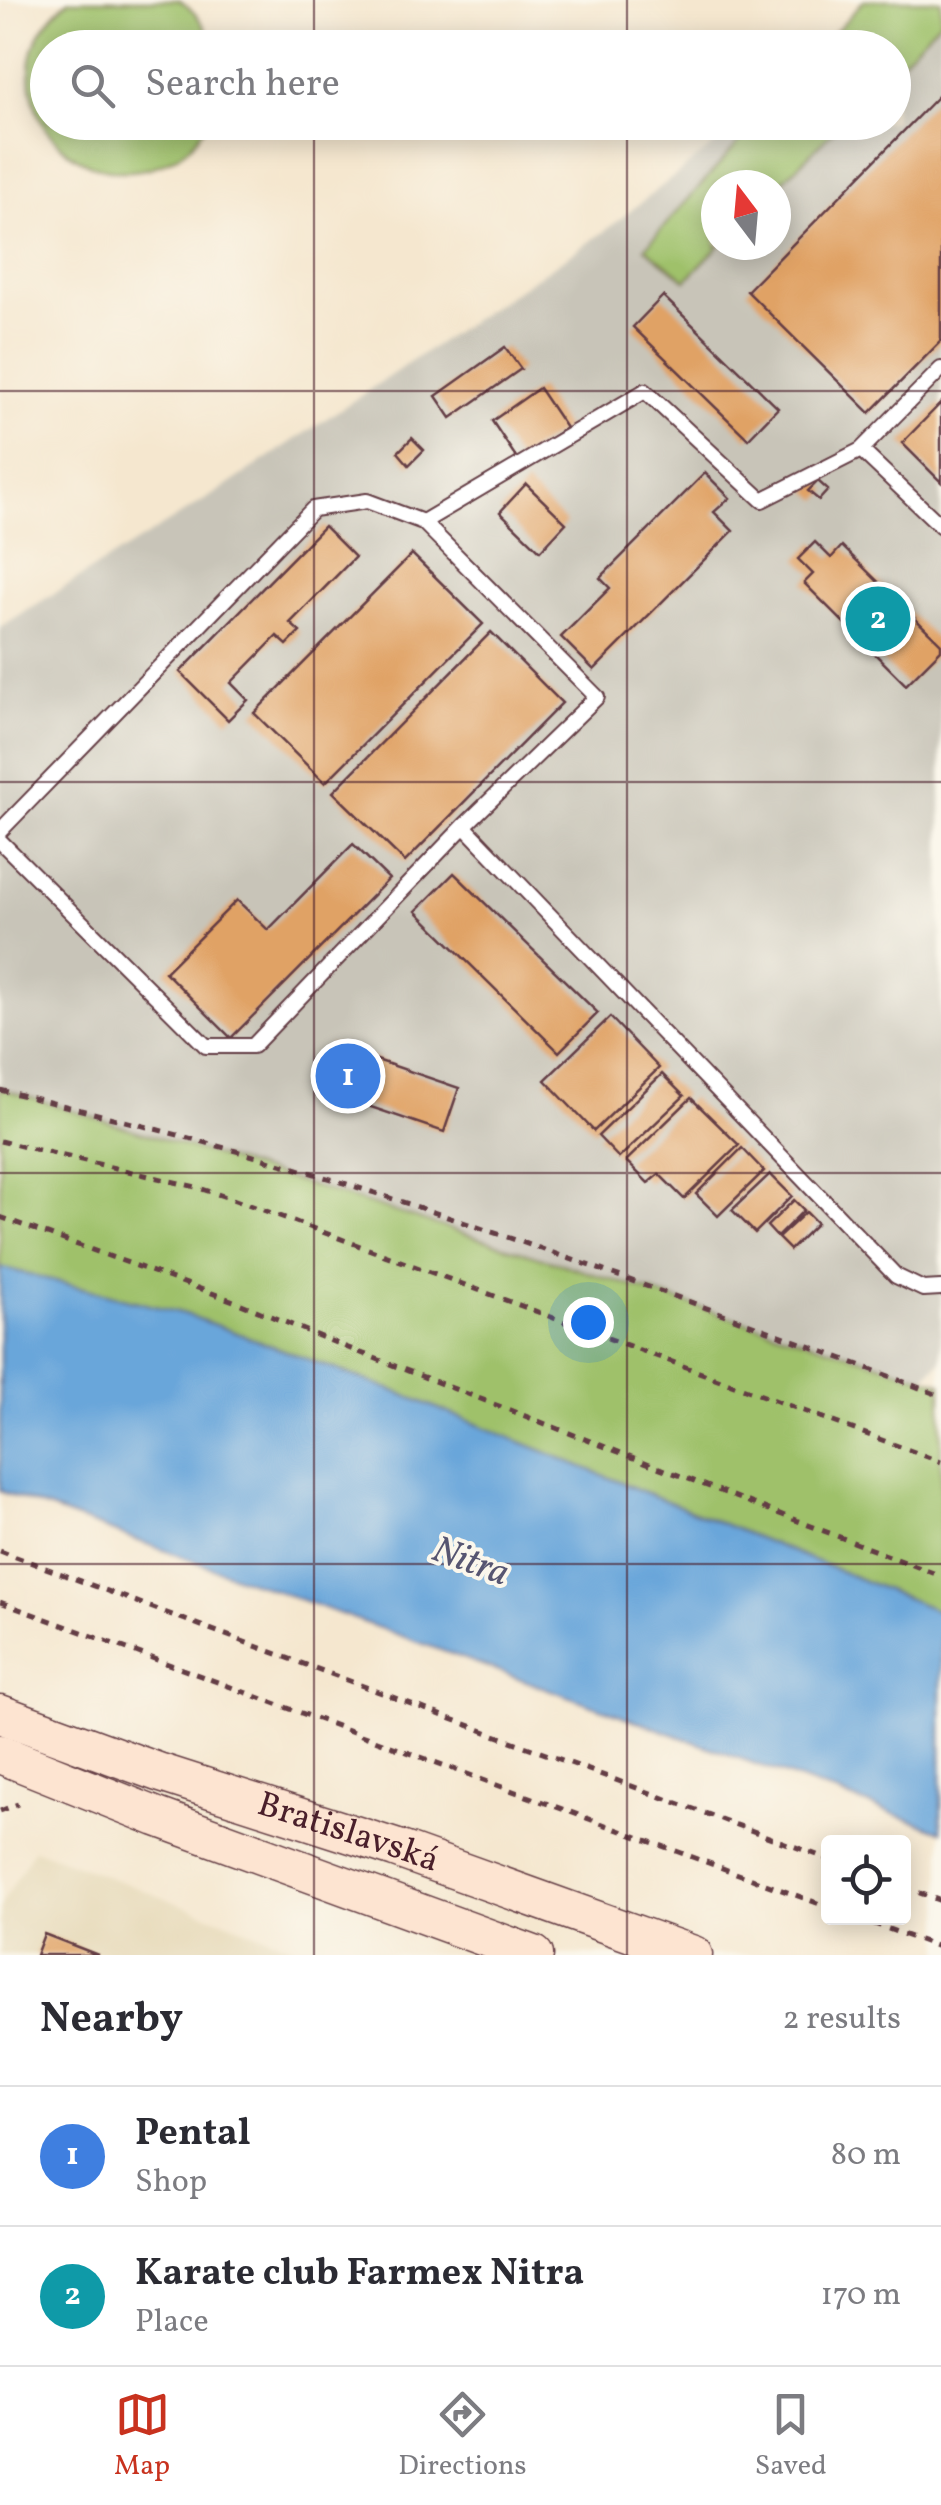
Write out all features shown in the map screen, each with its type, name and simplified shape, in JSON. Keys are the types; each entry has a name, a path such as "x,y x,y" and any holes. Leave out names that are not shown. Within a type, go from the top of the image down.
{"main road":[{"name":"Bratislavská","path":"0,1714 158,1772 395,1848 692,1955"},
{"name":"Bratislavská","path":"0,1754 472,1939 534,1955"},
{"path":"472,1939 492,1882"}],"lane":[{"path":"423,522 645,391 762,500 861,450 941,368"},
{"path":"861,450 941,526"},
{"path":"0,831 313,509 368,501 423,522 597,697 464,826 253,1046 206,1046 3,850"},
{"path":"464,826 896,1276 923,1289 941,1288"}],"path":[{"path":"0,1090 275,1162 392,1198 941,1396"},
{"path":"0,1141 196,1188 250,1205 941,1462"},
{"path":"0,1217 234,1301 941,1576"},
{"path":"0,1552 821,1856"},
{"path":"0,1602 821,1904"},
{"path":"0,1811 18,1804"},
{"path":"911,1889 941,1900"},
{"path":"877,1925 941,1948"}],"shaded area":[{"path":"941,0 941,1361 925,1377 0,1088 0,627 219,491 605,231 720,140 911,140 911,31"},
{"path":"34,1849 315,1955 0,1955 0,1907"}],"green space":[{"path":"69,0 179,0 206,30 42,30"},
{"path":"864,0 941,0 941,20 911,51 911,30 837,30"},
{"path":"55,140 195,140 165,162 140,170 115,171 91,165"},
{"path":"741,140 824,140 791,173 714,170"},
{"path":"701,185 701,260 705,260 686,280 645,248"},
{"path":"0,1088 941,1383 941,1612 397,1392 185,1314 0,1267"}],"water":[{"name":"Nitra","path":"0,1267 185,1314 397,1392 941,1612 941,1831 0,1491"}],"building":[{"path":"941,93 941,341 870,413 747,291 777,260 791,260 791,246 895,140 911,140 911,124"},
{"path":"663,296 778,408 748,439 633,327"},
{"path":"505,347 521,369 451,418 436,396"},
{"path":"539,388 566,428 518,460 492,421"},
{"path":"941,403 941,482 902,443"},
{"path":"412,438 424,450 409,465 398,452"},
{"path":"705,473 730,498 714,512 733,531 594,670 561,637 610,588 600,578"},
{"path":"818,481 828,490 819,500 808,491"},
{"path":"526,484 566,523 540,551 500,512"},
{"path":"324,526 355,557 290,623 300,632 287,645 277,636 231,683 248,700 228,720 180,672"},
{"path":"815,542 831,558 842,546 941,644 941,650 906,685 804,583 813,574 798,559"},
{"path":"412,554 483,624 325,783 254,713"},
{"path":"491,632 562,703 405,862 333,792"},
{"path":"353,844 389,879 231,1038 165,972 237,900 268,930"},
{"path":"454,873 598,1013 559,1052 416,911"},
{"path":"610,1017 659,1068 594,1131 545,1080"},
{"path":"330,1044 459,1088 444,1132 315,1088"},
{"path":"662,1074 684,1096 619,1158 598,1136"},
{"path":"691,1098 739,1145 684,1199 659,1174 648,1183 626,1161"},
{"path":"742,1148 764,1171 718,1216 696,1194"},
{"path":"770,1174 792,1196 755,1233 732,1210"},
{"path":"794,1200 804,1210 777,1237 767,1226"},
{"path":"806,1212 817,1223 790,1250 778,1238"},
{"path":"44,1934 98,1955 36,1955"}],"place":[{"name":"Karate club Farmex Nitra","path":"878,619"},
{"name":"Pental","path":"348,1076"}]}
